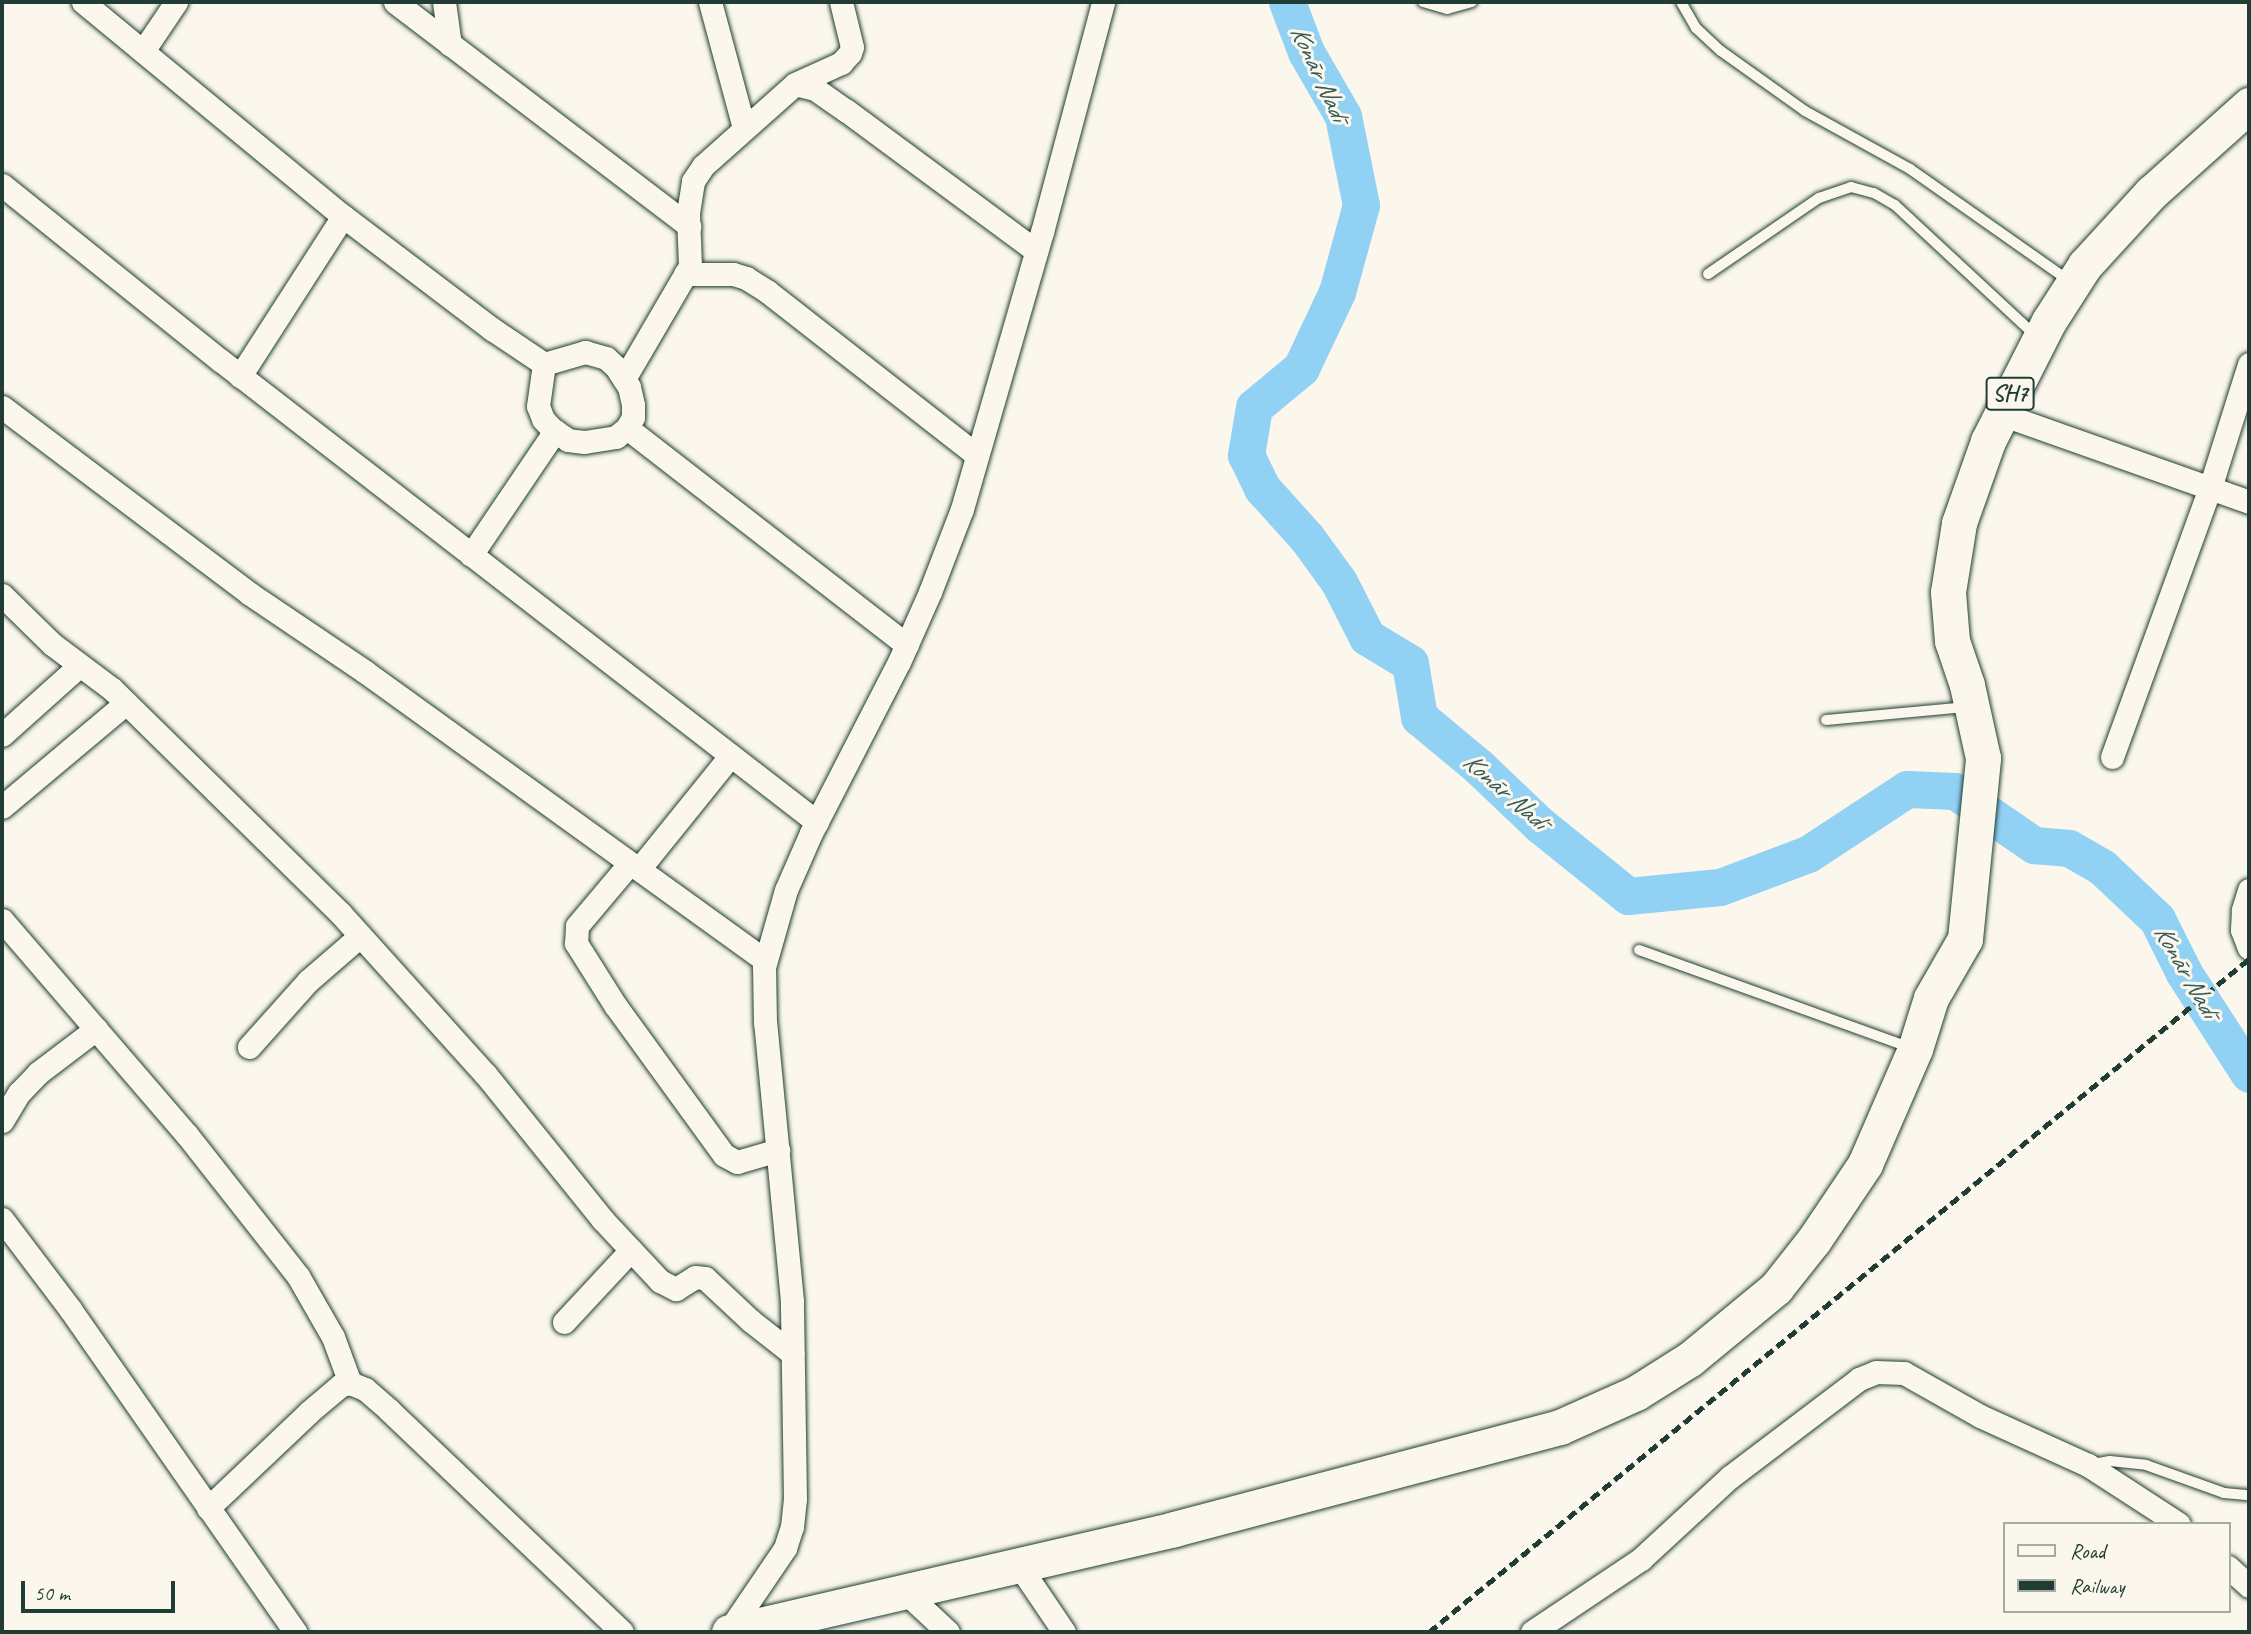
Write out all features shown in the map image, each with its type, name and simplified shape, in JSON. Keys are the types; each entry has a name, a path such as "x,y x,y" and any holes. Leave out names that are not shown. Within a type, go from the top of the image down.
{"main road":[{"name":"SH7","path":"1915,1049 1931,998 1965,939 1983,758 1972,706 1952,641 1948,592 1959,523 2001,414 2039,339 2085,265 2151,193 2249,105"},
{"path":"729,1632 1174,1529 1560,1427 1636,1393 1690,1359 1776,1288 1814,1240 1865,1164 1915,1049"}],"street":[{"path":"83,2 343,216 492,329 544,364"},
{"path":"143,51 176,2"},
{"path":"395,2 689,226"},
{"path":"444,2 450,45"},
{"path":"710,2 744,128"},
{"path":"624,379 685,275 691,247 689,196 693,181 703,166 795,84 841,63 850,53 852,47 841,2"},
{"path":"729,1632 774,1567 792,1527 795,1499 792,1301 765,1023 765,960 786,890 817,822 907,645 962,509 1036,251 1103,2"},
{"path":"795,84 815,89 847,111 1036,251"},
{"path":"2,185 240,376 817,822"},
{"path":"240,376 343,216"},
{"path":"685,275 733,274 757,285 977,455"},
{"path":"578,353 594,353 616,367 624,379 633,405 633,416 627,428 616,437 584,442 568,440 555,432 543,419 538,406 544,364 578,353"},
{"path":"2112,757 2210,488 2249,364"},
{"path":"2,407 238,586 364,671 765,960"},
{"path":"2001,414 2249,502"},
{"path":"627,428 907,645"},
{"path":"471,555 555,432"},
{"path":"2,595 52,645 126,703 360,936 486,1075 602,1219 670,1288 676,1289 695,1277 705,1278 714,1283 751,1321 793,1354"},
{"path":"2,735 79,666"},
{"path":"2,807 126,703"},
{"path":"730,755 635,866 577,926 576,943 615,1005 724,1155 737,1162 778,1150"},
{"path":"2249,891 2242,910 2242,930 2249,948"},
{"path":"2,920 187,1135 298,1276 334,1337 350,1383"},
{"path":"249,1047 308,981 360,936"},
{"path":"2,1121 19,1093 38,1073 96,1029"},
{"path":"2,1219 70,1309 295,1632"},
{"path":"564,1322 631,1250"},
{"path":"1532,1632 1641,1559 1730,1477 1859,1379 1876,1371 1903,1373 1980,1416 2088,1465 2176,1522"},
{"path":"208,1508 309,1412 341,1385 350,1383 365,1389 390,1411 622,1632"},
{"path":"1018,1563 1064,1632"},
{"path":"2230,1569 2249,1586"},
{"path":"904,1591 948,1632"}],"lane":[{"path":"1423,2 1447,9 1472,2"},
{"path":"1681,2 1696,27 1721,51 1805,110 1910,169 2073,283"},
{"path":"1708,274 1819,198 1851,187 1874,193 1895,205 2039,339"},
{"path":"1826,720 1972,706"},
{"path":"1639,950 1915,1049"},
{"path":"2088,1465 2110,1461 2136,1464 2224,1493 2249,1495"}],"waterway":[{"name":"Konār Nadī","path":"1287,2 1306,52 1343,116 1361,205 1337,292 1301,368 1254,407 1246,455 1262,488 1307,538 1339,582 1367,637 1410,663 1419,717 1478,766 1540,825 1628,896 1720,887 1808,854 1907,789 1955,791 2034,845 2069,848 2103,868 2157,919 2184,973 2249,1074"}],"railway":[{"path":"1429,1632 2249,959"}]}
